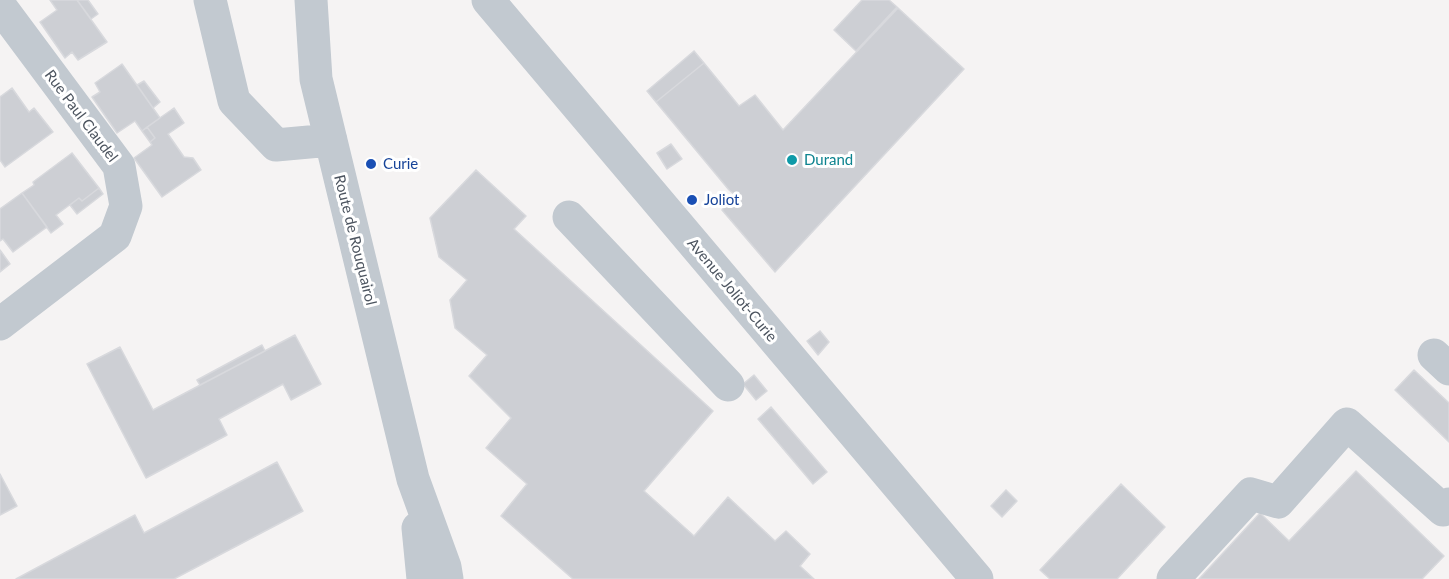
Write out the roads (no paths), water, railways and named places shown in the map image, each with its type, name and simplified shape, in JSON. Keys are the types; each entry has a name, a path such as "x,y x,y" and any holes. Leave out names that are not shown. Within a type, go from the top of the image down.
{"street":[{"path":"210,0 234,101 276,145 331,140"},
{"name":"Route de Rouquairol","path":"311,0 316,79 413,479 445,567 447,579"},
{"name":"Avenue Joliot-Curie","path":"488,0 977,579"},
{"name":"Rue Paul Claudel","path":"0,324 115,236 126,206 119,166 4,22"},
{"path":"569,217 728,385"},
{"path":"1173,579 1251,494 1278,502 1347,424 1443,510 1449,504"},
{"name":"Route de Rouquairol","path":"413,479 423,579"}],"place":[{"name":"Durand","path":"792,160"},
{"name":"Curie","path":"371,164"},
{"name":"Joliot","path":"692,200"}]}
